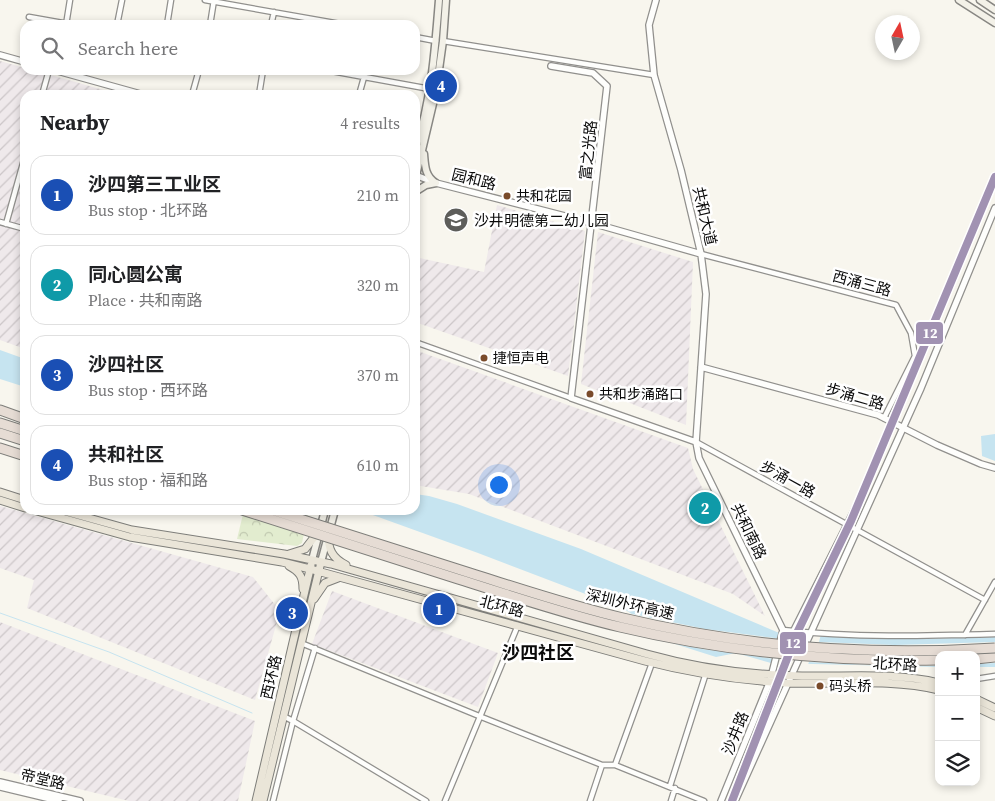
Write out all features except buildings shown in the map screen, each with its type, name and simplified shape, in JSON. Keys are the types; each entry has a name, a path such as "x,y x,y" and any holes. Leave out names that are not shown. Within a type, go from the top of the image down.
{"highway":[{"path":"0,410 20,417"},
{"path":"0,423 20,429"},
{"path":"0,433 20,439"},
{"path":"0,448 20,454"},
{"name":"深圳外环高速","path":"258,515 542,606 649,633 730,648 785,654 867,660 935,660"},
{"name":"深圳外环高速","path":"288,515 544,597 677,630 758,642 840,649 922,651 995,648"},
{"path":"980,658 995,657"}],"main road":[{"path":"420,160 436,91 440,41 439,0"},
{"path":"420,130 440,41 446,0"},
{"path":"960,0 995,23"},
{"path":"980,0 995,10"},
{"path":"424,147 426,172 436,183"},
{"path":"420,189 426,185 436,183"},
{"path":"0,492 20,498"},
{"path":"0,500 20,506"},
{"name":"北环路","path":"51,515 130,537 282,562 652,662 706,673 903,677 935,683"},
{"name":"北环路","path":"78,515 132,530 284,554 321,562 660,658 702,666 772,675"},
{"path":"312,560 324,515"},
{"path":"321,562 334,515"},
{"path":"284,554 305,549 319,531"},
{"path":"328,534 328,545 332,555 340,562 357,571"},
{"name":"西环路","path":"256,801 312,560"},
{"path":"282,562 300,574 303,581 303,599"},
{"name":"西环路","path":"263,801 321,562"},
{"path":"309,608 320,588 325,583 334,578 344,578"},
{"path":"980,701 995,708"},
{"path":"980,709 995,716"}],"street":[{"path":"67,20 70,0"},
{"path":"119,20 122,0"},
{"path":"168,20 171,0"},
{"path":"206,0 310,20"},
{"name":"共和大道","path":"656,0 649,25 654,75 681,170 701,254 706,294 696,442"},
{"path":"211,20 214,1"},
{"path":"273,20 274,12"},
{"path":"28,17 44,20"},
{"path":"420,38 654,75"},
{"path":"0,55 20,61"},
{"name":"富之光路","path":"551,66 593,73 607,86 571,398"},
{"path":"43,90 48,75"},
{"path":"72,75 126,90"},
{"path":"193,90 198,75"},
{"path":"260,90 263,75"},
{"path":"353,75 430,89"},
{"path":"360,90 364,77"},
{"path":"6,224 20,174"},
{"path":"772,675 862,493 995,177"},
{"name":"园和路","path":"420,178 592,223 701,254"},
{"path":"735,801 809,633 904,427 995,208"},
{"path":"0,222 20,228"},
{"name":"西涌三路","path":"701,254 896,305 911,333 915,356 884,418"},
{"path":"420,344 571,398"},
{"name":"步涌二路","path":"701,366 884,418 937,445 995,468"},
{"name":"步涌一路","path":"571,398 696,442 985,600"},
{"name":"共和南路","path":"696,442 699,458 783,630"},
{"path":"965,635 995,582"},
{"path":"444,801 518,625"},
{"path":"772,675 783,630 809,633 914,636 995,634"},
{"path":"301,642 602,765 615,765 704,801"},
{"path":"273,801 315,648"},
{"path":"615,765 652,662"},
{"path":"671,801 672,787 706,673"},
{"name":"沙井路","path":"721,801 772,675"},
{"path":"980,678 995,676"},
{"path":"283,716 426,801"},
{"path":"590,801 602,765"},
{"name":"帝堂路","path":"0,782 69,800 80,801"},
{"name":"帝堂路","path":"0,787 59,801"}],"shaded area":[{"path":"0,61 20,67 20,75 51,75 103,90 20,90 20,347 0,340"},
{"path":"497,205 585,231 568,376 420,324 420,258 484,272"},
{"path":"598,232 693,262 686,425 581,384"},
{"path":"420,352 688,448 693,469 765,616 733,594 469,494 420,486"},
{"path":"0,506 20,512 20,515 32,515 253,577 280,611 255,700 27,608 34,580 0,568"},
{"path":"332,591 498,653 478,707 312,644"},
{"path":"0,622 255,721 238,801 129,801 0,770"}],"green space":[{"path":"243,515 308,515 302,543 297,546 237,539"}],"water":[{"path":"0,350 20,357 20,385 0,379"},
{"path":"995,434 995,461 982,456 981,436"},
{"path":"420,495 429,496 457,504 581,549 784,635 914,639 995,637 995,667 980,667 980,651 935,651 935,667 771,663 736,653 716,657 656,638 629,612 373,515 420,515"}],"pier":[{"path":"623,612 705,629 783,639 786,633 821,634 819,642 895,645 995,642 995,663 980,664 980,651 935,651 935,666 809,662 807,667 771,666 774,659 655,640"}],"waterway":[{"path":"0,613 109,652 252,713"}],"transit line":[{"name":"12","path":"732,801 797,633 851,521 995,177"}],"place":[{"name":"共和社区","path":"441,86"},
{"name":"共和花园","path":"507,196"},
{"name":"沙井明德第二幼儿园","path":"456,220"},
{"name":"捷恒声电","path":"484,358"},
{"name":"共和步涌路口","path":"590,394"},
{"name":"同心圆公寓","path":"705,508"},
{"name":"沙四第三工业区","path":"439,609"},
{"name":"沙四社区","path":"292,613"},
{"name":"码头桥","path":"820,686"}],"district":[{"name":"沙四社区","path":"538,652"}]}
